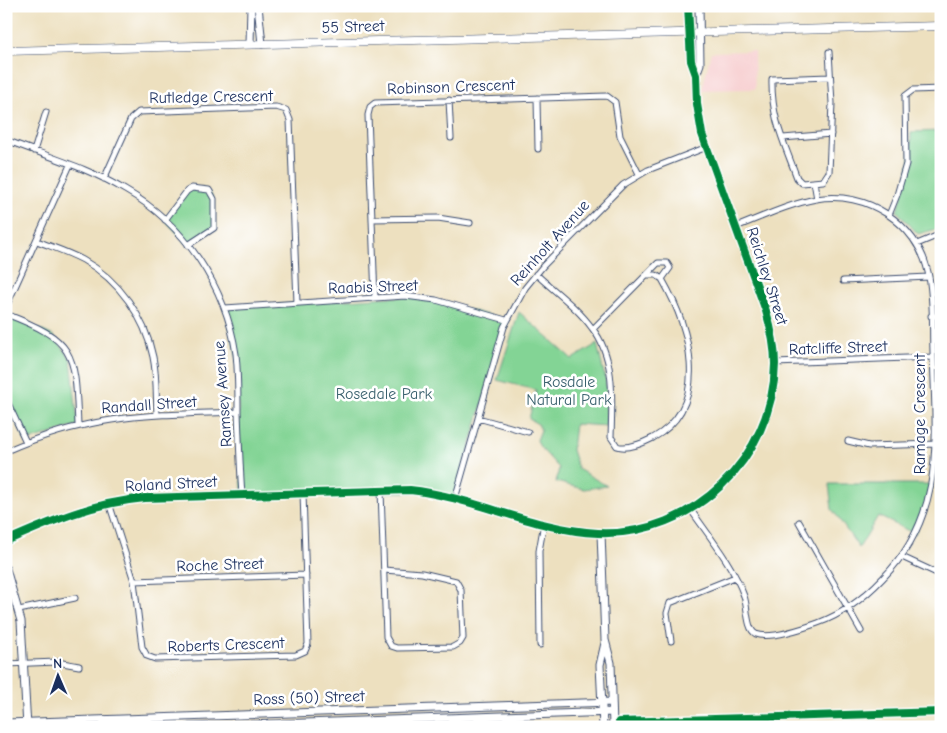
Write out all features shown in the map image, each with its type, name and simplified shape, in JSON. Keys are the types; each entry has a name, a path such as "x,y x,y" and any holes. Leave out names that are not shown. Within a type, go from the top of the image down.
{"main road":[{"name":"55 Street","path":"6,51 941,26"}],"street":[{"path":"250,6 250,44"},
{"path":"258,6 262,44"},
{"name":"Reichley Street","path":"344,491 423,492 572,530 601,533 622,532 654,526 691,510 724,484 754,444 770,402 775,363 772,334 766,311 707,147 698,113 696,75 691,61 688,6"},
{"name":"Reichley Street","path":"696,75 700,64 699,6"},
{"path":"829,52 830,77 831,134 828,175 825,180 805,184 798,180 783,138 776,125 772,102 772,79 830,77"},
{"path":"889,214 906,164 905,96 913,90 941,89"},
{"name":"Robinson Crescent","path":"375,298 368,115 370,107 380,102 603,96 611,98 616,105 621,140 639,174"},
{"path":"537,98 538,149"},
{"path":"449,100 451,138"},
{"name":"Rutledge Crescent","path":"104,179 131,119 139,112 276,107 286,110 290,120 297,303"},
{"path":"34,151 46,112"},
{"path":"783,138 831,134"},
{"name":"Ramsey Avenue","path":"6,140 104,179 135,196 165,220 188,245 206,271 225,308 236,355 242,495"},
{"name":"Reinholt Avenue","path":"455,499 506,320 536,274 608,198 639,174 707,147"},
{"path":"6,307 70,165"},
{"path":"814,182 817,199"},
{"path":"165,220 187,190 202,188 211,192 214,199 214,228 188,245"},
{"name":"Ramage Crescent","path":"691,510 735,578 745,597 750,627 758,635 798,630 822,622 848,608 872,589 902,557 921,522 936,484 929,278 917,244 904,227 889,214 855,200 817,199 736,227"},
{"path":"372,219 438,218 470,223"},
{"path":"917,244 941,234"},
{"path":"37,241 74,255 94,267 113,283 129,302 140,320 151,350 155,370 157,415"},
{"path":"593,329 658,263 665,262 670,268 662,279"},
{"path":"536,274 593,329 604,350 610,371 612,440 617,446 625,448 655,437 677,416 686,399 690,382 688,336 662,279 656,275 648,275"},
{"path":"843,281 929,278"},
{"name":"Raabis Street","path":"225,308 405,296 427,298 506,320"},
{"path":"6,314 44,330 58,341 67,352 76,377 78,425"},
{"path":"931,316 941,316"},
{"name":"Ratcliffe Street","path":"775,363 933,357"},
{"path":"6,399 26,442"},
{"path":"934,401 941,401"},
{"name":"Randall Street","path":"6,451 26,442 78,425 117,418 238,412"},
{"path":"478,418 528,432"},
{"path":"848,442 869,446 935,444"},
{"path":"381,490 386,637 390,646 397,648 453,647 460,643 463,638 461,595 456,581 422,573 384,570"},
{"name":"Roland Street","path":"6,541 66,515 109,503 145,498 344,491"},
{"name":"Roberts Crescent","path":"109,503 134,581 143,650 151,658 270,656 299,654 307,648 304,493"},
{"path":"799,522 861,631"},
{"path":"540,645 539,551 544,523"},
{"path":"601,533 606,640 611,663 613,727"},
{"path":"902,557 941,576"},
{"path":"6,569 19,610 27,724"},
{"name":"Roche Street","path":"134,581 306,575"},
{"path":"671,642 667,613 670,603 735,578"},
{"path":"19,610 75,598"},
{"path":"603,727 600,665 606,640"},
{"path":"6,664 57,662 79,666"},
{"name":"Ross (50) Street","path":"6,722 27,724 612,702"},
{"name":"Ross (50) Street","path":"189,727 612,712"}],"shaded area":[{"path":"579,6 681,6 681,7 579,10"},
{"path":"754,51 755,89 702,90 711,52"}],"green space":[{"path":"941,131 941,228 918,234 897,211 908,172 911,132"},
{"path":"202,188 212,195 214,228 188,245 165,220 187,191"},
{"name":"Rosedale Park","path":"390,297 427,298 506,320 455,499 423,492 242,495 236,355 225,308"},
{"name":"Rosdale Natural Park","path":"519,312 572,359 597,344 606,382 606,426 575,424 572,450 578,469 607,486 584,489 556,482 559,468 540,447 537,440 541,430 538,424 529,419 536,390 497,380"},
{"path":"6,314 54,336 71,359 78,425 26,442 6,399"},
{"path":"829,484 933,484 915,534 878,516 859,548 832,509"}],"cycle path":[{"path":"6,541 57,519 91,508 126,500 410,490 457,499 527,520 574,531 598,533 633,531 666,521 695,506 722,485 744,459 760,430 771,398 775,364 772,337 766,311 702,134 697,104 696,75 691,61 688,6"},
{"path":"619,722 941,712"}]}
